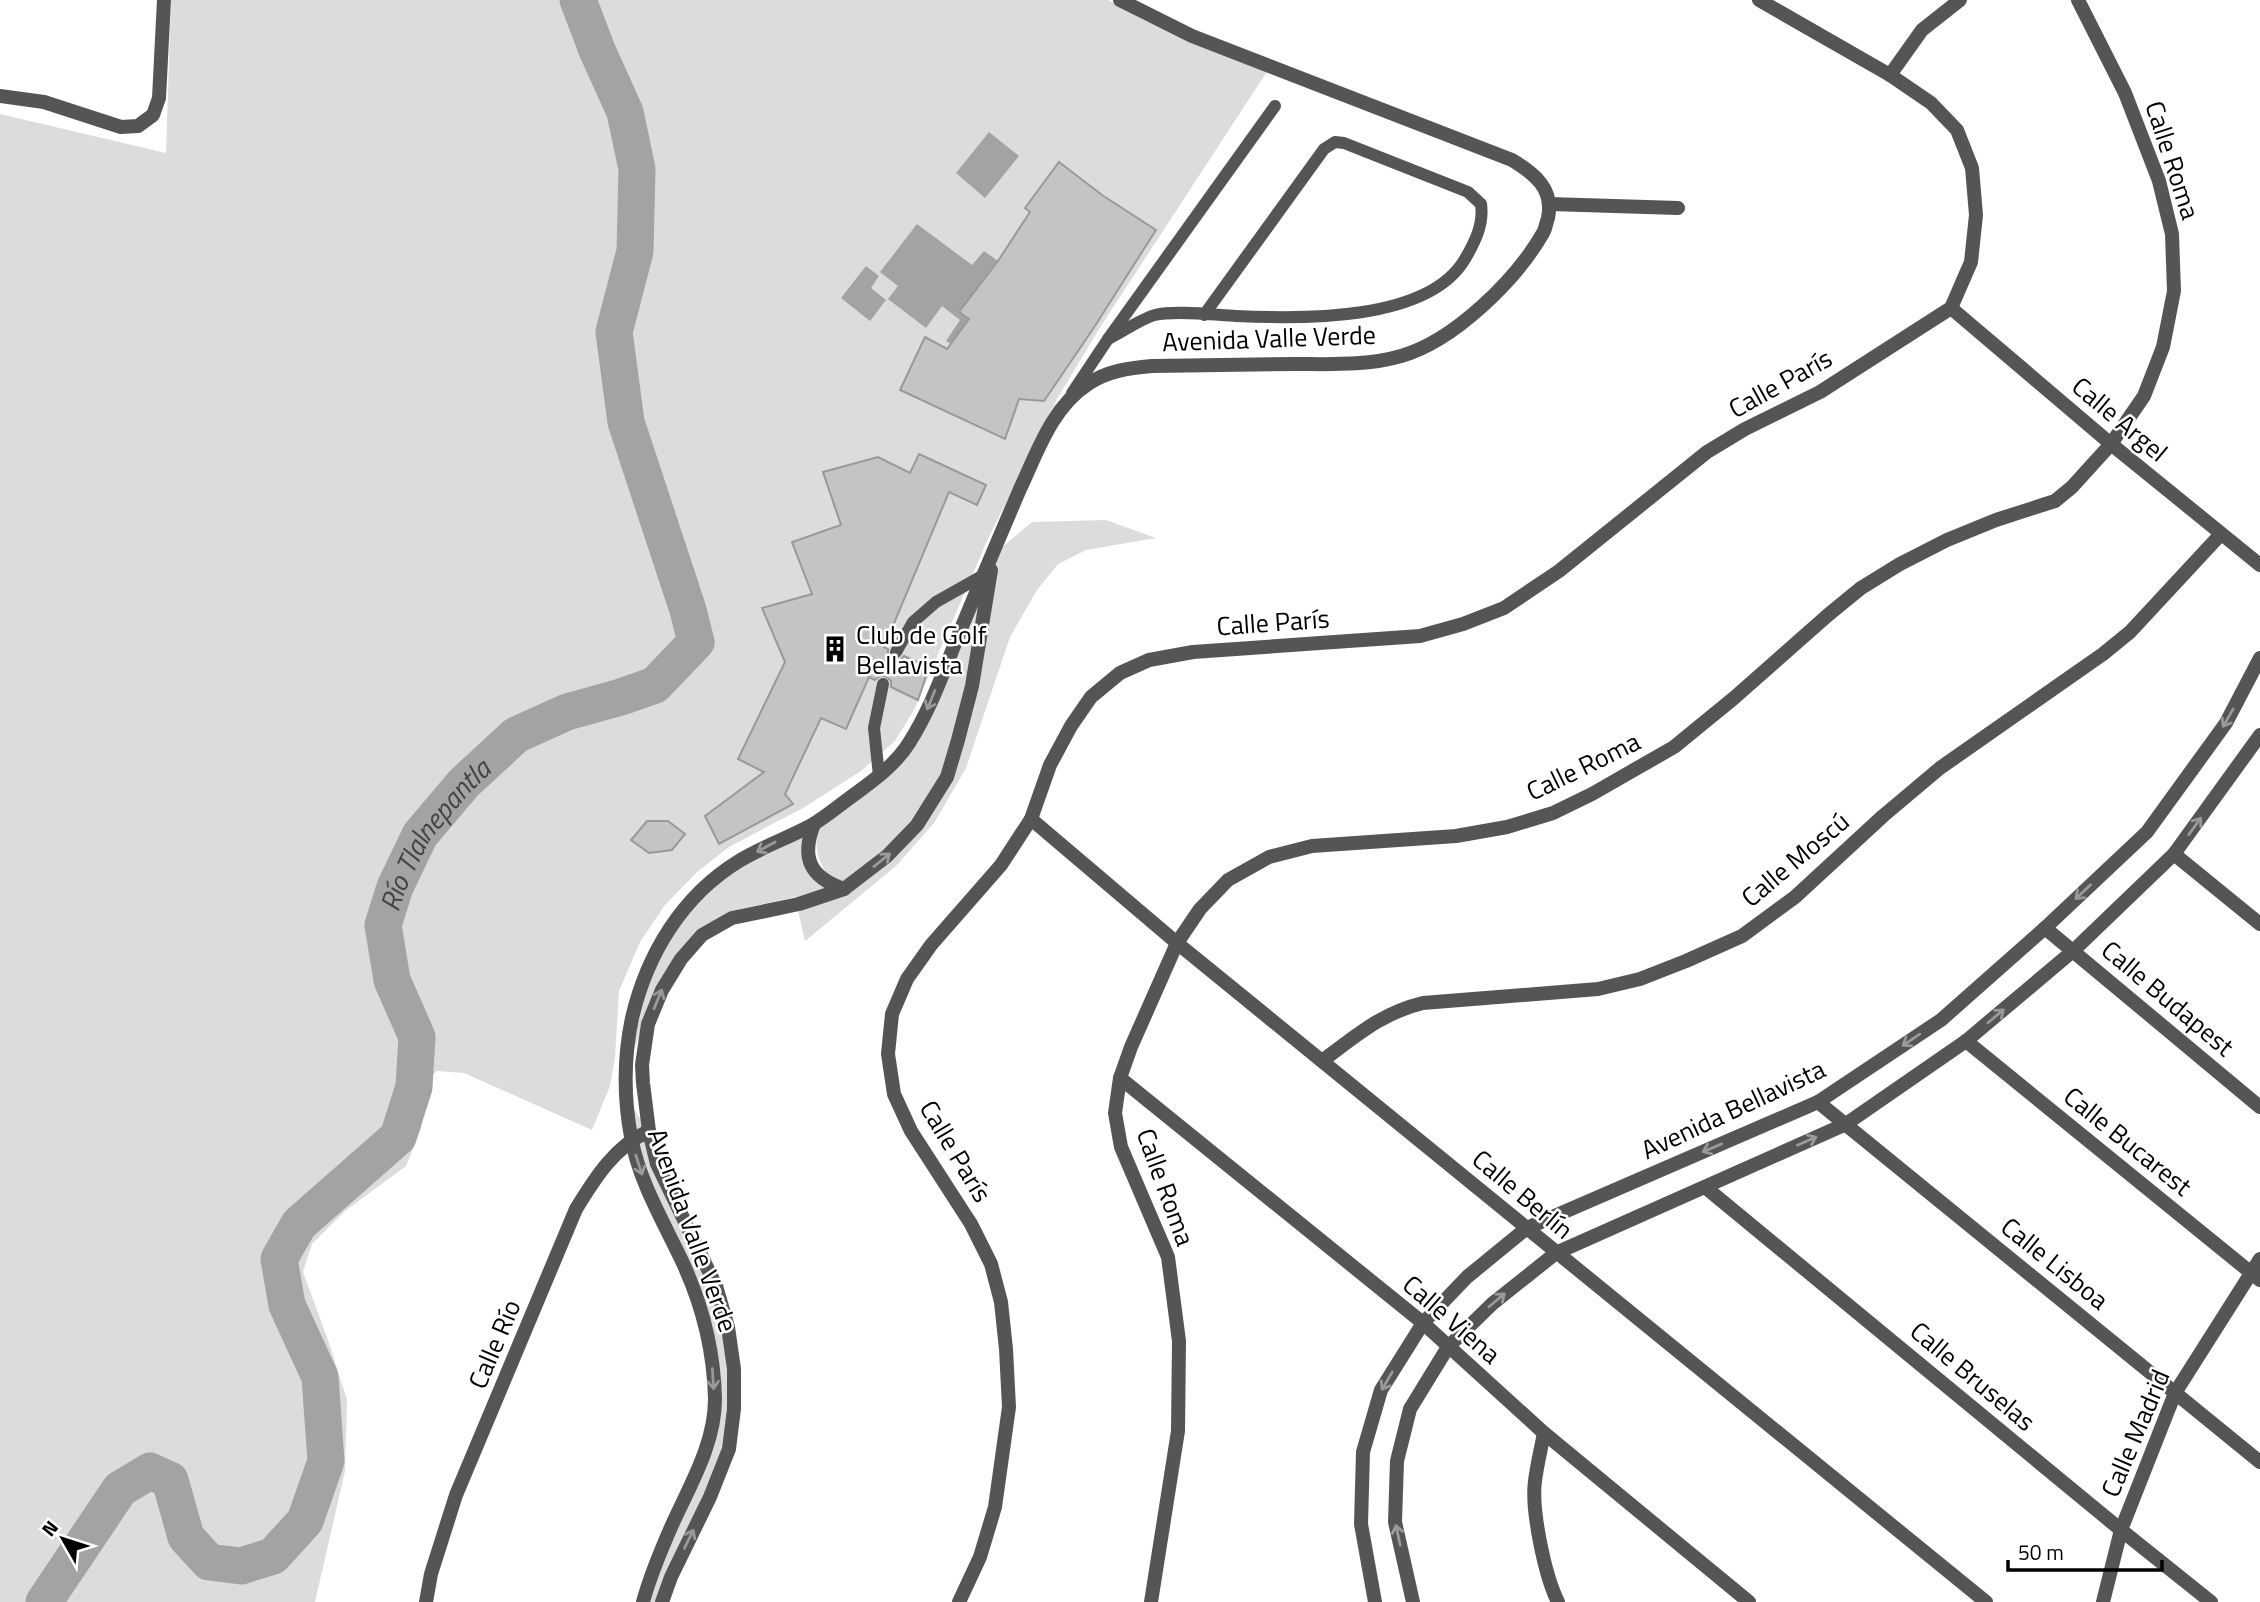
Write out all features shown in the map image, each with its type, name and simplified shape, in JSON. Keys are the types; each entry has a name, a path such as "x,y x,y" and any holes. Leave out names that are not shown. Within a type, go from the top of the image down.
{"street":[{"path":"0,96 44,102 121,127 138,126 153,115 159,98 164,0"},
{"path":"1121,0 1192,36 1512,160 1530,170 1542,184 1550,204 1678,208"},
{"path":"1759,0 1890,75 1931,103 1957,130 1972,168 1976,215 1971,262 1951,309"},
{"path":"1890,75 1922,30 1959,0"},
{"name":"Calle Roma","path":"1151,1602 1178,1431 1179,1341 1168,1256 1121,1147 1115,1113 1120,1077 1177,943 1200,909 1228,880 1269,857 1312,846 1456,836 1507,827 1553,813 1592,794 1674,747 1861,588 1947,540 2055,500 2072,487 2111,444 2144,396 2163,347 2174,291 2172,234 2159,181 2125,93 2078,0"},
{"name":"Avenida Valle Verde","path":"643,1602 672,1525 696,1477 709,1439 715,1402 712,1361 705,1324 694,1290 653,1203 631,1139 626,1066 632,1020 642,984 659,945 679,913 705,886 737,862 814,824 879,776 907,747 926,712 1043,438 1064,405 1088,384 1120,369 1152,366 1362,363 1403,356 1441,337 1483,307 1545,231 1550,204"},
{"name":"Calle Argel","path":"1951,309 2260,565"},
{"name":"Calle París","path":"960,1602 984,1544 995,1507 1009,1407 1001,1302 991,1264 971,1224 911,1131 894,1094 888,1054 892,1014 907,979 931,945 1001,865 1031,819 1050,765 1071,726 1091,697 1120,673 1149,660 1193,652 1420,636 1463,624 1504,608 1559,571 1707,452 1745,429 1819,392 1951,309"},
{"name":"Calle Moscú","path":"1322,1061 1379,1019 1400,1008 1423,1003 1598,989 1640,979 1742,936 1795,897 1940,768 2103,654 2130,632 2221,534"},
{"name":"Avenida Valle Verde","path":"662,1602 729,1449 734,1409 734,1369 728,1327 716,1286 657,1164 644,1098 642,1065 648,1024 662,990 681,959 702,936 732,918 799,904 844,889 887,856 917,825 947,777 972,686 995,546"},
{"name":"Avenida Bellavista","path":"1374,1602 1360,1524 1363,1452 1381,1390 1423,1324 1467,1277 1527,1228 1818,1102 1941,1020 2045,928 2147,832 2226,723 2260,658"},
{"path":"1413,1602 1395,1522 1397,1461 1410,1409 1448,1348 1492,1304 1556,1253 1846,1124 1966,1041 2073,951 2174,854 2259,741"},
{"name":"Calle Berlín","path":"1031,819 1177,943 1986,1602"},
{"path":"814,824 808,840 808,857 815,872 827,883 844,889"},
{"path":"2174,854 2260,924"},
{"name":"Calle Budapest","path":"2045,928 2260,1107"},
{"name":"Calle Bucarest","path":"1966,1041 2255,1276"},
{"name":"Calle Viena","path":"1120,1077 1423,1324 1544,1433 1749,1602"},
{"name":"Calle Lisboa","path":"1818,1102 2260,1462"},
{"name":"Calle Río","path":"426,1602 431,1574 456,1495 576,1209 597,1175 631,1139 649,1131"},
{"name":"Calle Bruselas","path":"1705,1187 2211,1602"},
{"name":"Calle Madrid","path":"2103,1602 2121,1530 2175,1392 2255,1276 2260,1259"},
{"path":"1544,1433 1534,1484 1539,1539 1558,1602"}],"lane":[{"path":"1064,405 1275,106"},
{"path":"1108,340 1154,315 1255,317 1343,315 1385,308 1437,289 1458,271 1475,243 1483,216 1481,204 1468,192 1344,142 1335,142 1324,149 1204,315"},
{"path":"896,652 913,622 936,602 982,576"},
{"path":"879,776 873,727 883,684"}],"shaded area":[{"path":"171,0 578,0 581,6 580,0 1108,0 1146,21 1268,70 1101,326 1057,399 987,541 914,710 895,741 861,771 803,808 729,847 697,872 665,905 640,942 619,991 615,1058 610,1086 592,1130 464,1073 437,1071 427,1080 421,1129 406,1166 345,1211 312,1244 303,1272 347,1400 345,1471 315,1602 0,1602 0,114 166,153","holes":["621,389 677,574 626,422"]},
{"path":"989,132 1019,156 985,198 956,173"},
{"path":"917,224 972,265 984,251 998,261 960,311 969,319 951,344 946,341 960,320 942,306 926,328 888,299 898,286 880,272"},
{"path":"866,266 879,276 871,288 886,300 870,321 841,298"},
{"path":"1106,520 1156,538 1086,550 1058,564 1037,590 1010,637 966,768 934,823 896,866 805,941 795,897 740,909 682,949 651,1002 634,1051 640,997 676,923 739,865 804,832 802,850 827,874 817,850 819,824 910,750 1000,549 1032,522"},
{"path":"627,1099 649,1131 728,1327 729,1449 662,1602 643,1602 715,1402 705,1324 653,1203"}],"building":[{"path":"1059,162 1102,195 1156,230 1044,401 1019,399 1005,439 900,390 925,337 947,349 969,319 959,312 998,261 1030,212 1025,208"},
{"name":"Club de Golf Bellavista","path":"919,454 986,485 977,505 949,492 884,647 888,649 888,656 892,660 900,660 904,656 929,667 918,700 891,687 891,681 885,676 875,680 869,677 846,729 821,718 785,794 793,804 719,844 705,816 764,772 738,759 785,662 762,608 812,594 792,542 841,525 823,472 878,457 910,473"},
{"path":"647,821 668,821 685,834 672,850 649,853 631,840"}],"waterway":[{"name":"Río Tlalnepantla","path":"44,1602 120,1489 150,1471 170,1480 186,1537 209,1562 241,1566 273,1556 305,1521 326,1461 320,1377 287,1305 279,1259 299,1224 398,1137 414,1087 417,1037 392,980 383,925 395,887 420,835 464,783 516,735 567,712 655,685 696,642 626,422 614,332 635,251 637,169 625,112 578,0"}],"place":[{"name":"Club de Golf Bellavista","path":"835,649"}]}
